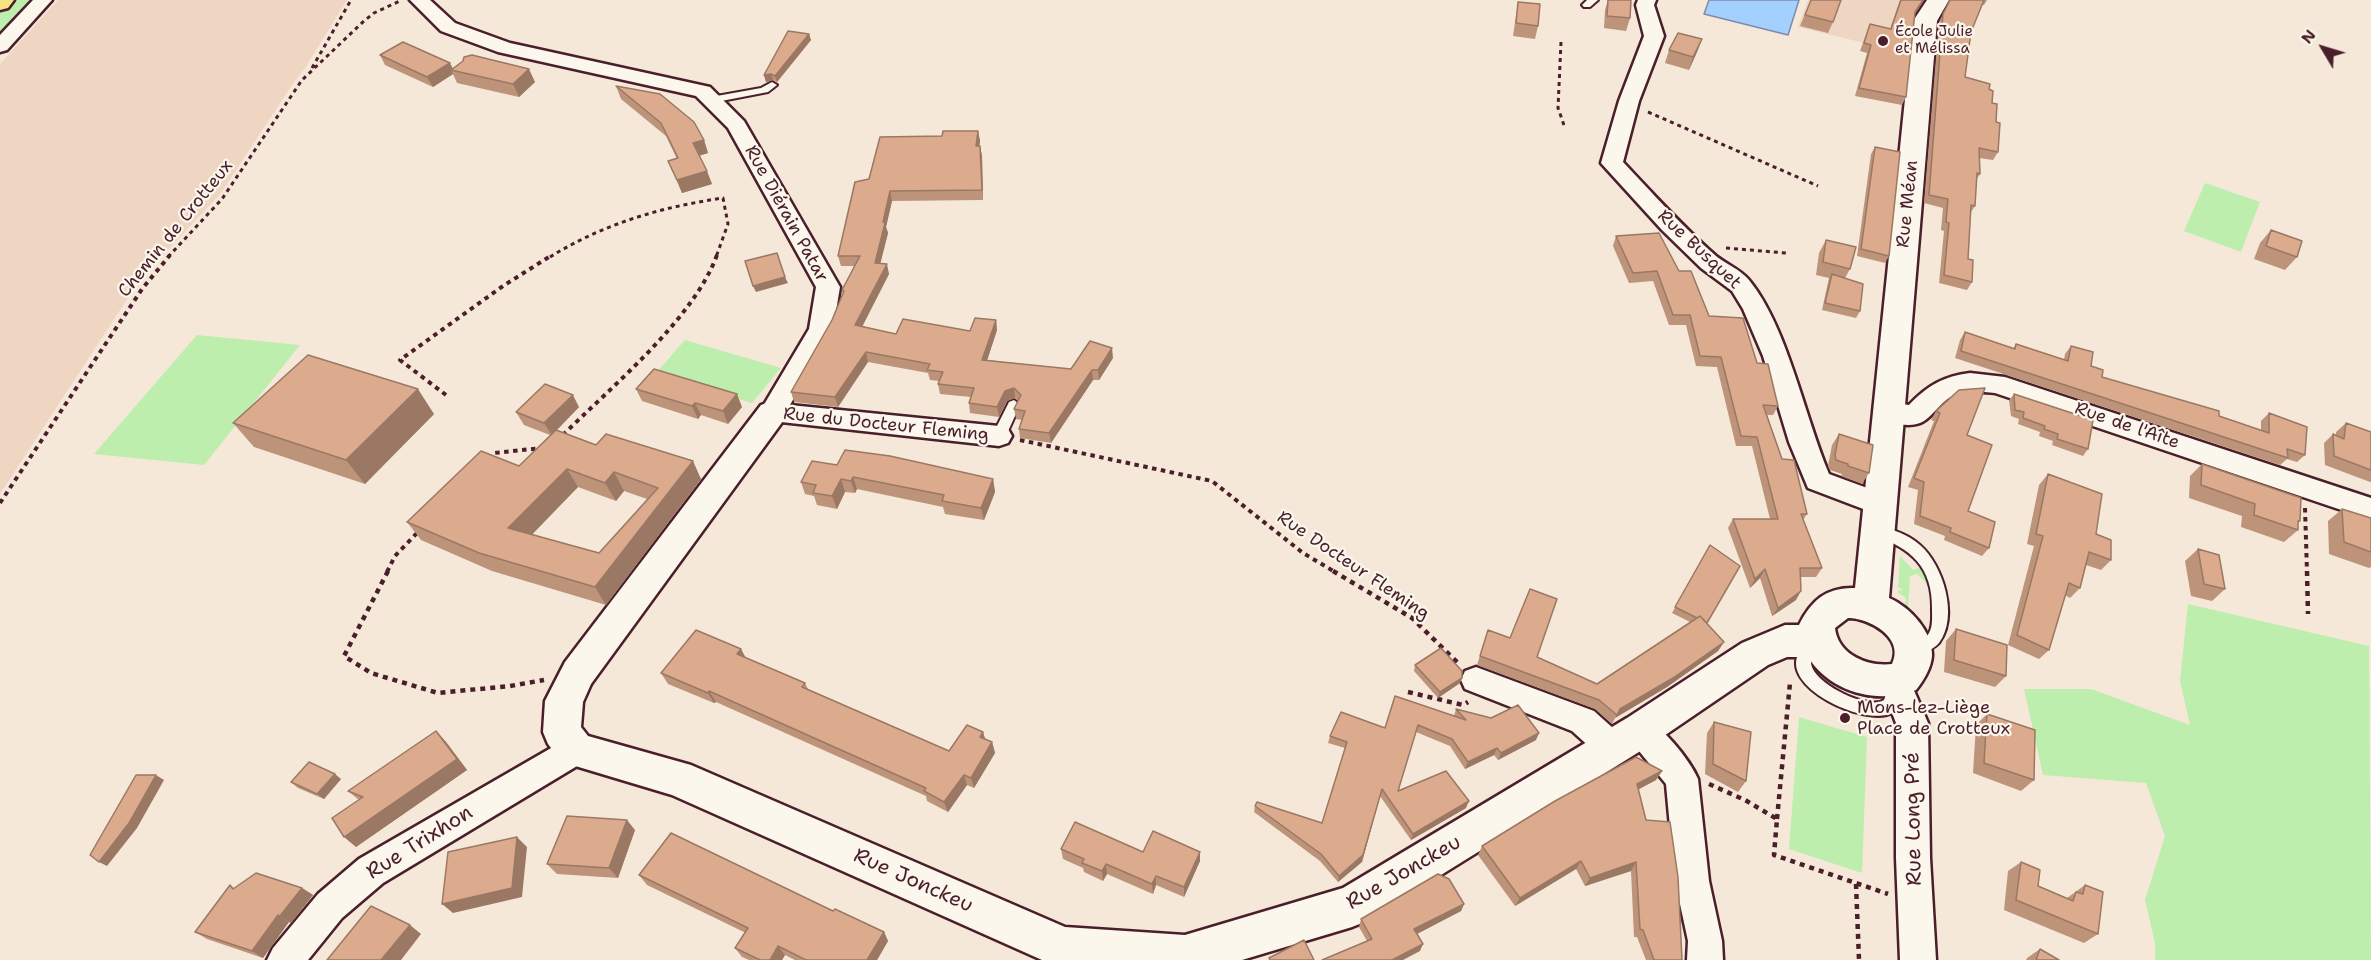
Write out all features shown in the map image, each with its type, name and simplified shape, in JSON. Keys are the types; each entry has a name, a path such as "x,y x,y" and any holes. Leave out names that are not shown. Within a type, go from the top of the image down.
{"street":[{"path":"0,46 43,0"},
{"name":"Rue Diérain Patar","path":"419,0 448,27 505,48 703,92 737,125 828,287 821,329 772,413 578,673 564,701 562,732 576,750"},
{"name":"Rue Busquet","path":"1647,0 1645,5 1654,36 1628,103 1612,163 1703,257 1740,285 1755,309 1775,356 1802,442 1818,481 1878,517"},
{"name":"Rue Méan","path":"1871,606 1887,412 1925,21 1938,0"},
{"name":"Rue de l'Aîte","path":"1887,412 1914,415 1928,400 1946,388 1970,382 1996,384 2371,509"},
{"name":"Rue du Docteur Fleming","path":"772,413 999,436"},
{"path":"1843,603 1871,606 1898,622 1905,630 1915,650 1915,662 1903,679 1874,682 1850,674 1827,656 1809,654 1816,627 1828,609 1843,603"},
{"name":"Rue Jonckeu","path":"576,750 677,778 1064,948 1185,956 1352,906 1627,739 1740,663 1769,647 1785,641 1809,654"},
{"name":"Rue Long Pré","path":"1895,681 1912,723 1914,902 1918,960"},
{"path":"1484,683 1627,739 1682,779 1692,881 1705,941 1705,960"},
{"name":"Rue Trixhon","path":"285,960 330,906 371,871 576,750"}],"lane":[{"path":"711,100 764,90 772,85"},
{"path":"999,436 1014,405"},
{"path":"1878,517 1902,540 1915,548 1927,562 1937,583 1940,602 1936,636 1929,644 1915,650"}],"path":[{"path":"310,71 351,0"},
{"name":"Chemin de Crotteux","path":"0,503 142,289 222,199 285,104 310,71 374,13 402,0"},
{"path":"1561,42 1558,108 1565,128"},
{"path":"1628,103 1818,186"},
{"path":"446,395 400,360 543,261 612,225 684,203 723,198 728,224 709,276 670,329 560,438"},
{"path":"1703,257 1719,248 1786,253"},
{"name":"Rue Docteur Fleming","path":"999,436 1212,481 1303,553 1412,618 1484,683"},
{"path":"486,462 494,453 552,446"},
{"path":"2305,486 2308,614"},
{"path":"420,531 395,556 344,656 371,673 438,693 510,686 578,673"},
{"path":"1809,654 1791,681 1787,696 1774,855 1914,902"},
{"path":"1408,692 1463,705 1484,683"},
{"path":"1682,779 1703,781 1745,800 1777,819"},
{"path":"1856,884 1859,959"}],"shaded area":[{"path":"58,0 347,0 305,68 221,193 139,281 0,494 0,64"},
{"name":"École Julie et Mélissa","path":"1808,0 1927,0 1921,10 1910,54 1798,27"}],"green space":[{"path":"11,0 33,0 0,37 0,10"},
{"path":"2205,183 2260,202 2241,252 2184,231"},
{"path":"197,335 300,345 204,465 94,454"},
{"path":"685,340 781,368 752,403 655,374"},
{"path":"1900,556 1913,570 1921,567 1929,586 1917,574 1910,576 1908,608 1904,604 1905,597 1898,593 1898,590 1902,591 1898,587"},
{"path":"2188,604 2369,646 2371,960 2155,960 2155,943 2145,900 2165,836 2146,783 2043,775 2024,689 2091,689 2190,725 2180,681"},
{"path":"1799,717 1867,737 1862,873 1789,849"}],"water":[{"path":"1709,0 1799,0 1788,35 1704,14"}],"building":[{"path":"1608,0 1631,0 1630,18 1607,16"},
{"path":"1811,0 1841,0 1833,22 1805,15"},
{"path":"1901,0 1923,0 1915,12 1906,97 1859,88 1871,45 1864,43 1870,24 1891,29"},
{"path":"1950,0 1984,0 1971,32 1965,77 1990,84 1989,89 1993,91 1992,103 1997,104 1996,122 2000,123 1998,152 1979,148 1980,174 1977,173 1975,206 1971,205 1968,259 1973,260 1972,282 1944,275 1949,223 1946,222 1948,199 1929,195 1943,14"},
{"path":"1518,2 1540,4 1538,26 1516,23"},
{"path":"788,31 809,34 775,76 764,75"},
{"path":"1678,33 1702,39 1693,57 1669,50"},
{"path":"403,42 450,63 427,77 380,55"},
{"path":"472,55 529,69 513,84 451,70 463,61 464,57"},
{"path":"616,86 660,94 694,122 704,140 693,143 707,171 677,180 668,161 678,158 661,123"},
{"path":"943,131 978,131 976,146 980,146 982,190 890,191 875,263 887,264 855,325 896,334 903,319 970,331 975,318 996,320 982,360 1071,369 1090,341 1112,348 1098,370 1092,370 1049,433 1019,429 1025,411 1014,409 1021,395 1014,388 1005,391 997,407 969,403 974,388 938,384 943,372 927,370 930,364 866,352 835,397 791,392 832,320 844,291 842,290 860,256 838,256 855,182 869,179 880,137 942,136"},
{"path":"1875,147 1900,152 1889,256 1861,249"},
{"path":"2271,230 2302,241 2297,257 2266,246"},
{"path":"1659,233 1679,271 1691,271 1709,316 1743,318 1757,363 1768,364 1778,406 1763,405 1782,459 1794,460 1807,514 1801,514 1822,568 1800,568 1801,591 1778,608 1765,569 1755,579 1733,519 1778,519 1757,437 1741,436 1721,357 1700,356 1690,315 1673,315 1657,271 1633,273 1616,236"},
{"path":"1826,240 1856,247 1850,269 1823,262"},
{"path":"777,253 785,277 753,286 745,261"},
{"path":"1832,274 1863,284 1860,311 1825,303"},
{"path":"1965,332 2015,349 2016,344 2068,361 2071,346 2093,352 2091,366 2103,370 2102,377 2219,411 2219,416 2269,433 2269,413 2307,427 2305,455 2287,449 2288,458 1961,351"},
{"path":"308,355 418,389 346,460 233,423"},
{"path":"654,369 737,394 723,411 695,403 692,406 636,389"},
{"path":"545,384 573,395 544,423 516,412"},
{"path":"1985,388 1967,435 1992,445 1968,511 1995,522 1989,548 1950,532 1951,528 1920,516 1924,482 1914,478 1940,413 1936,411 1959,390"},
{"path":"2014,394 2093,420 2088,449 2057,439 2058,434 2044,429 2045,426 2023,418 2024,412 2015,410"},
{"path":"2346,423 2371,432 2371,470 2334,456 2333,434 2344,439"},
{"path":"556,430 596,445 606,434 693,461 595,587 479,553 407,522 481,451 519,466","holes":["567,469 605,483 614,472 658,488 599,553 508,528"]},
{"path":"1839,434 1873,445 1869,473 1836,460"},
{"path":"845,450 890,456 993,479 981,508 942,501 944,495 853,477 851,481 841,479 832,496 813,493 816,485 801,482 812,461 837,465"},
{"path":"2202,464 2301,498 2298,530 2254,515 2255,504 2201,485"},
{"path":"2048,474 2102,494 2096,534 2111,540 2111,560 2089,552 2080,588 2069,583 2049,650 2017,635 2043,536 2036,534"},
{"path":"2342,509 2371,518 2371,552 2344,542"},
{"path":"1710,545 1740,566 1707,623 1700,616 1697,618 1675,607"},
{"path":"2198,549 2219,555 2225,589 2204,584"},
{"path":"1530,589 1557,599 1537,657 1597,684 1700,616 1724,642 1673,678 1620,709 1617,715 1599,700 1480,656 1488,630 1510,638"},
{"path":"1956,629 2007,645 2006,676 1954,660"},
{"path":"696,630 741,649 737,654 805,683 802,687 949,751 967,725 983,732 980,737 992,742 971,778 964,775 944,802 924,791 926,788 709,691 708,693 661,673"},
{"path":"1441,648 1462,671 1462,678 1440,692 1415,665"},
{"path":"1395,696 1466,720 1456,709 1491,718 1518,705 1539,733 1501,753 1497,748 1468,762 1452,739 1418,725 1398,791 1446,771 1469,801 1413,834 1382,789 1363,855 1339,876 1321,854 1255,806 1257,802 1322,823 1347,742 1330,736 1341,712 1385,728"},
{"path":"1987,714 2035,730 2034,780 1984,763"},
{"path":"1714,722 1751,732 1746,781 1713,764"},
{"path":"436,731 457,759 344,837 332,818 363,797 348,791"},
{"path":"1636,757 1662,771 1637,784 1646,820 1670,822 1678,877 1682,960 1654,960 1643,930 1640,929 1636,862 1590,878 1581,861 1520,898 1482,846 1555,801"},
{"path":"309,762 335,774 317,794 291,782"},
{"path":"136,775 156,775 129,823 99,862 90,855"},
{"path":"567,816 627,820 609,868 547,864"},
{"path":"1075,822 1143,852 1153,831 1200,852 1184,887 1156,876 1152,884 1106,864 1102,871 1082,863 1084,859 1061,849"},
{"path":"671,833 833,911 835,909 884,932 867,960 806,960 778,946 770,960 760,960 735,948 748,928 639,875"},
{"path":"517,837 512,888 442,904 448,852"},
{"path":"2021,862 2040,870 2038,886 2073,901 2076,892 2083,894 2085,885 2103,892 2098,934 2016,900"},
{"path":"256,873 302,888 280,916 278,915 252,951 195,932 230,885 233,889"},
{"path":"1438,874 1449,879 1464,904 1414,929 1423,944 1392,960 1322,960 1372,939 1361,919"},
{"path":"371,906 410,925 381,960 327,960"},
{"path":"1304,940 1314,960 1270,960 1269,958"},
{"path":"2040,949 2059,960 2036,960"}],"place":[{"name":"École Julie et Mélissa","path":"1883,41"},
{"name":"Mons-lez-Liège Place de Crotteux","path":"1845,718"}]}
